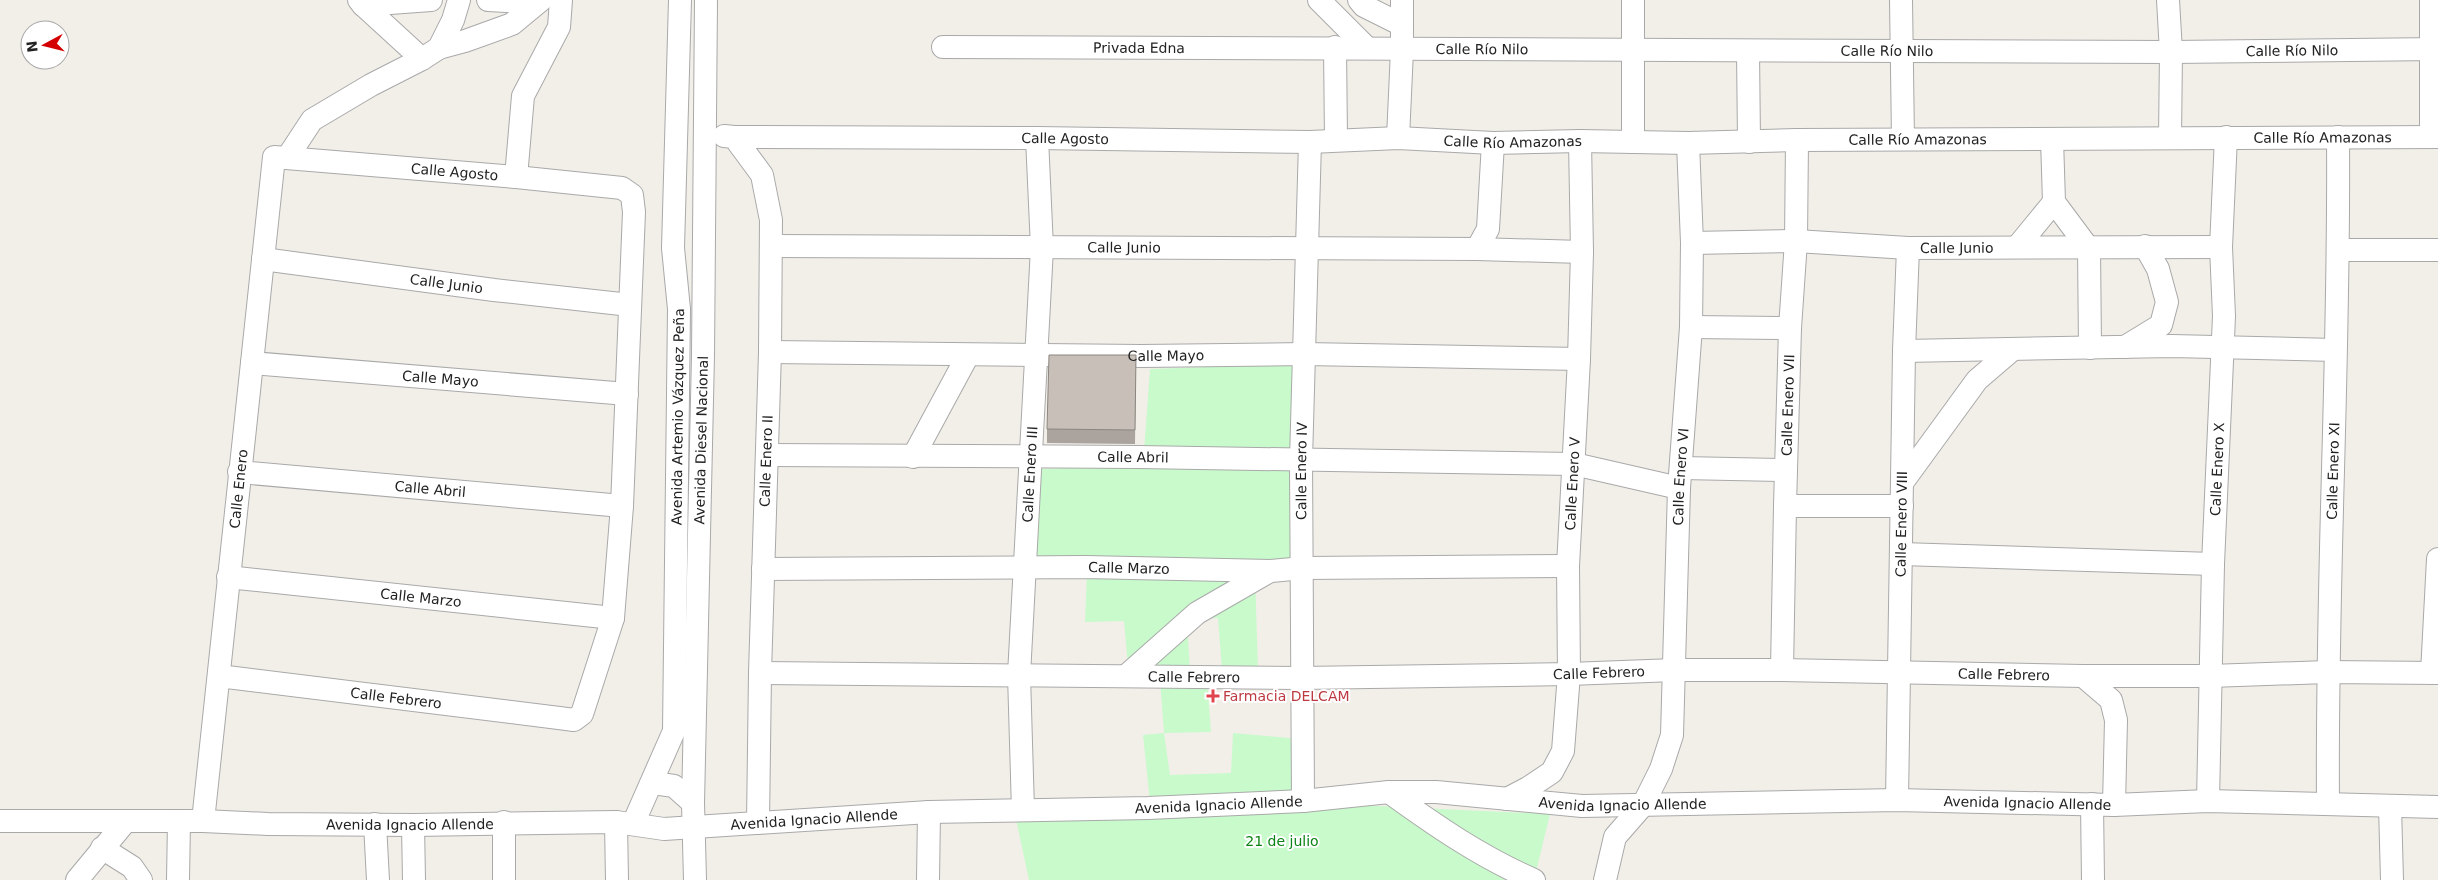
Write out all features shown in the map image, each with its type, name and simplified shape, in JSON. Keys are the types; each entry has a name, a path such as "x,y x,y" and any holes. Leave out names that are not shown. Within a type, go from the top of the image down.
{"street":[{"path":"361,2 431,0"},
{"path":"431,54 454,20 459,0"},
{"path":"488,0 539,2"},
{"path":"516,177 523,96 559,27 561,0"},
{"name":"Avenida Artemio Vázquez Peña","path":"617,880 624,823 653,783 674,731 680,309 673,248 680,0"},
{"name":"Avenida Diesel Nacional","path":"695,880 693,803 706,132 706,0"},
{"path":"1319,0 1367,48"},
{"path":"1359,0 1364,6 1402,25"},
{"path":"1398,138 1402,0"},
{"path":"1632,142 1635,50 1633,0"},
{"path":"1902,0 1903,139"},
{"path":"2168,0 2171,52 2170,138"},
{"path":"2431,0 2435,49 2435,137"},
{"path":"361,2 431,54"},
{"path":"280,157 312,120 371,85 431,54 512,24 539,2"},
{"name":"Privada Edna","path":"943,47 1299,49 1335,47"},
{"path":"1335,47 1336,140"},
{"name":"Calle Río Nilo","path":"1335,47 1402,50 2171,52 2435,49"},
{"path":"1748,51 1749,142"},
{"path":"677,133 706,132 734,137"},
{"name":"Calle Agosto","path":"734,137 1037,138 1310,142 1398,138"},
{"name":"Calle Enero II","path":"734,137 762,175 771,220 772,246 760,673 758,823"},
{"name":"Calle Enero X","path":"2208,801 2213,564 2224,316 2221,247 2226,137"},
{"name":"Calle Enero XI","path":"2328,803 2327,672 2339,250 2338,137"},
{"name":"Calle Río Amazonas","path":"1398,138 1493,143 1580,141 1688,143 1903,139 2435,137"},
{"name":"Calle Enero III","path":"1023,810 1019,675 1042,248 1037,138"},
{"path":"2052,139 2054,202 2088,249 2090,348"},
{"name":"Calle Enero VII","path":"1782,670 1790,328 1796,241 1797,140"},
{"name":"Calle Enero V","path":"1507,798 1528,788 1552,772 1563,751 1569,674 1568,566 1579,359 1582,252 1580,141"},
{"name":"Calle Enero IV","path":"1303,801 1301,460 1309,249 1310,142"},
{"path":"1476,248 1488,229 1493,143"},
{"name":"Calle Enero VI","path":"1604,880 1614,837 1643,805 1661,770 1672,735 1680,478 1691,327 1692,242 1688,143"},
{"name":"Calle Agosto","path":"280,157 622,188 632,195 634,212 630,305"},
{"name":"Calle Enero","path":"203,821 238,472 264,259 280,157"},
{"path":"2017,247 2054,202"},
{"name":"Calle Junio","path":"1692,242 1796,241 1908,248 2017,247 2088,249 2145,246 2221,247"},
{"name":"Calle Junio","path":"772,246 1476,248 1582,252"},
{"path":"2124,348 2161,325 2167,302 2158,269 2145,246"},
{"name":"Calle Enero VIII","path":"1897,800 1904,351 1908,248"},
{"path":"2339,250 2438,250"},
{"name":"Calle Junio","path":"264,259 494,290 630,305"},
{"path":"613,618 622,506 628,394 630,305"},
{"path":"1691,327 1790,328"},
{"path":"1904,351 2090,348 2335,350"},
{"path":"1902,483 1976,380 2012,350"},
{"name":"Calle Mayo","path":"770,352 1036,356 1305,354 1579,359"},
{"path":"913,457 968,355"},
{"name":"Calle Mayo","path":"252,363 628,394"},
{"name":"Calle Abril","path":"767,455 1500,462 1574,464 1680,478 1786,470"},
{"name":"Calle Abril","path":"238,472 622,506"},
{"path":"1785,506 1902,506"},
{"path":"1902,554 2213,564"},
{"path":"2435,673 2438,559"},
{"name":"Calle Marzo","path":"763,569 1085,567 1271,571 1303,568 1568,566"},
{"path":"1126,676 1197,613 1271,571"},
{"name":"Calle Marzo","path":"228,577 613,618"},
{"name":"Calle Febrero","path":"219,676 574,720 582,714 613,618"},
{"name":"Calle Febrero","path":"760,673 1301,678 1569,674 1674,670 1782,670 2083,676 2210,676 2327,672 2435,673"},
{"path":"2083,676 2111,700 2116,720 2114,805"},
{"path":"653,783 674,786 693,803"},
{"path":"1389,792 1444,832 1497,863 1534,880"},
{"name":"Avenida Ignacio Allende","path":"0,820 413,825 504,822 624,823 664,829 929,812 1148,808 1303,801 1389,792 1436,792 1582,806 1897,800 2114,805 2208,801 2438,807"},
{"path":"2092,804 2093,880"},
{"path":"2390,806 2392,880"},
{"path":"928,880 929,812"},
{"path":"178,880 179,821"},
{"path":"78,880 102,848 125,822"},
{"path":"504,822 504,880"},
{"path":"375,824 378,880"},
{"path":"413,825 414,880"},
{"path":"102,848 132,867 141,880"}],"green space":[{"path":"1292,364 1297,563 1034,561 1039,469 1143,465 1150,369"},
{"path":"1087,572 1255,575 1258,670 1222,670 1218,618 1187,619 1190,672 1128,666 1124,621 1085,622"},
{"path":"1160,680 1207,680 1211,732 1164,733"},
{"path":"1164,733 1170,775 1231,773 1233,733 1300,739 1292,795 1150,802 1143,735"},
{"name":"21 de julio","path":"1293,802 1550,814 1534,880 1029,880 1014,810"}],"building":[{"path":"1049,355 1136,355 1135,430 1047,429"}],"place":[{"name":"Farmacia DELCAM","path":"1213,696"}]}
